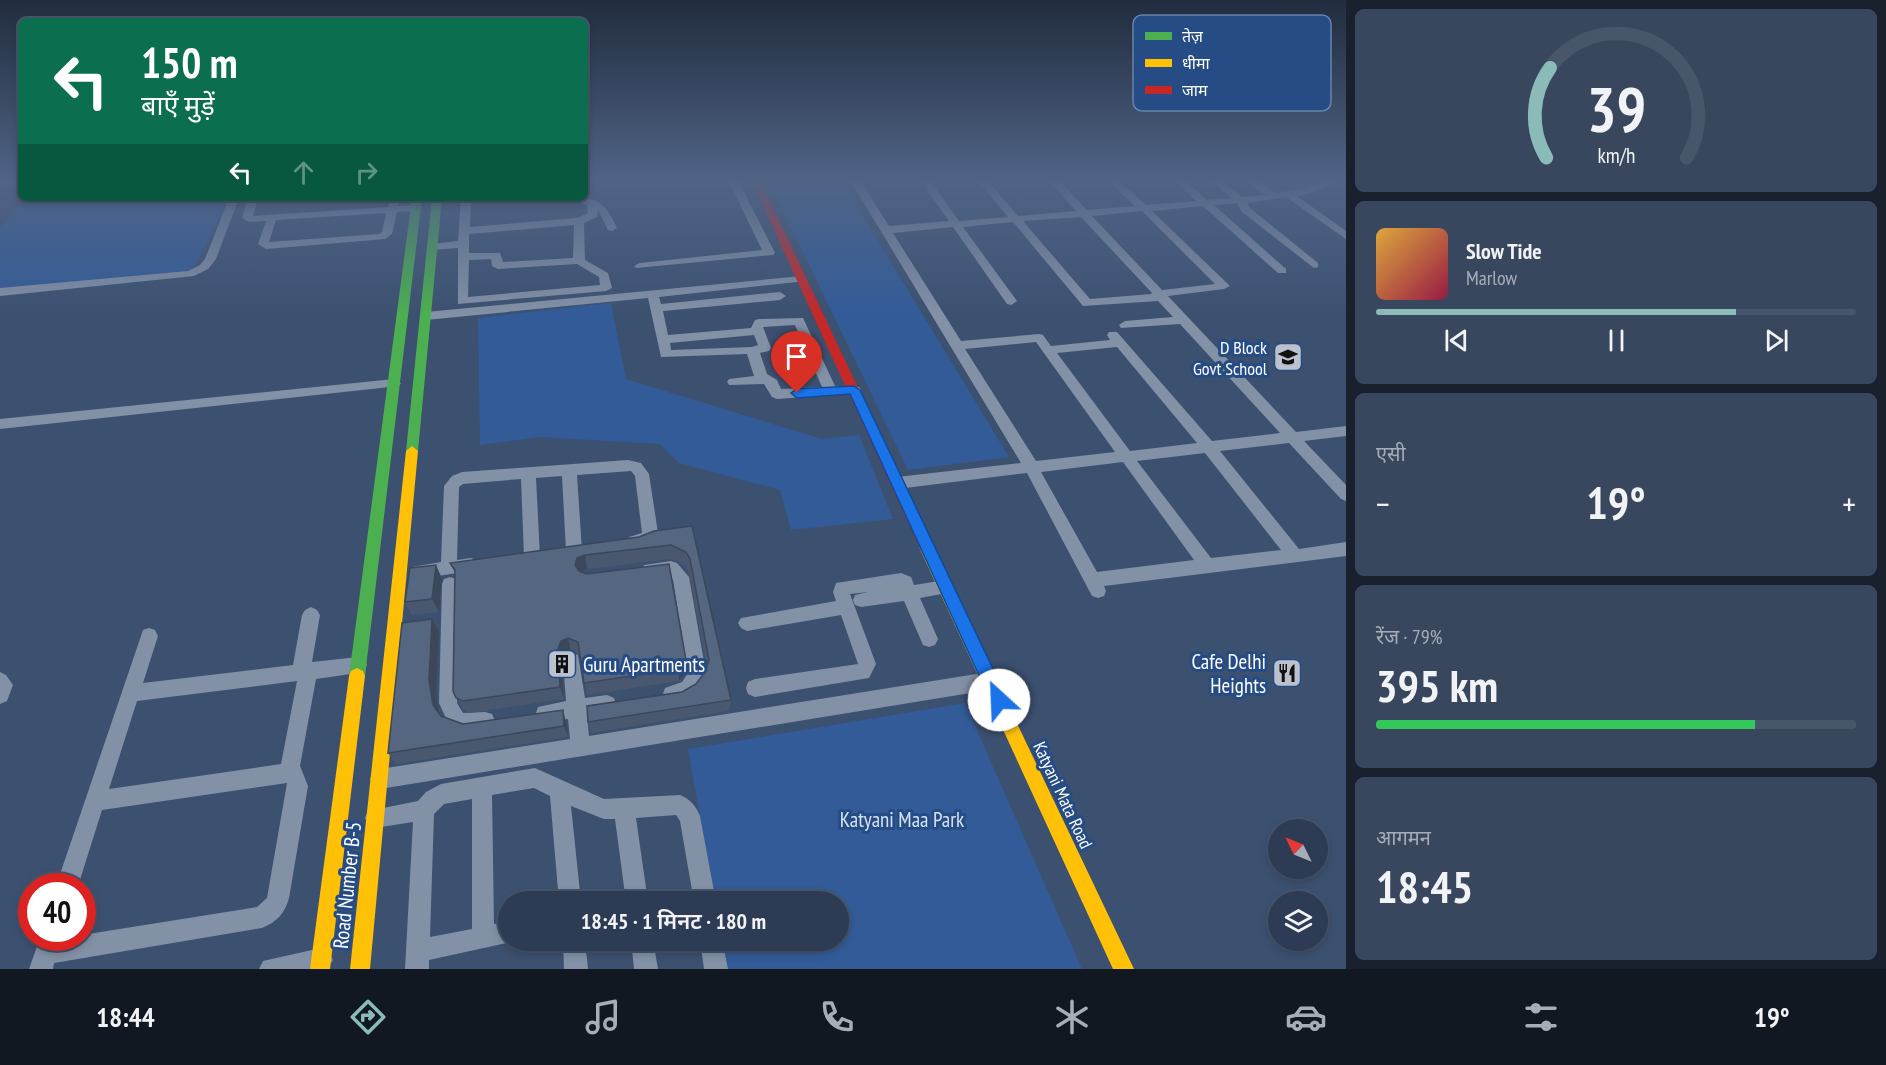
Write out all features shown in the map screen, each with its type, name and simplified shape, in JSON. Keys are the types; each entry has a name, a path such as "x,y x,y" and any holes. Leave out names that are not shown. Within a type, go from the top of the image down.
{"street":[{"path":"0,292 190,274 204,267 210,260 223,225"},
{"path":"270,225 263,244 266,246 381,237 387,234 389,225"},
{"path":"271,969 320,965 414,225"},
{"name":"Road Number B-5","path":"360,969 434,225"},
{"path":"464,225 462,300 606,288 604,275 579,261 498,266 496,255 464,257"},
{"path":"464,231 530,225"},
{"path":"579,225 579,261"},
{"path":"640,266 769,254 755,225"},
{"name":"Katyani Mata Road","path":"776,225 1124,969"},
{"path":"882,225 1032,468 1095,586 1207,566 1346,549"},
{"path":"885,230 941,225"},
{"path":"956,225 1011,301"},
{"path":"1021,225 1088,303 1159,296 1224,286 1162,225"},
{"path":"1094,225 1346,495"},
{"path":"1231,225 1282,271"},
{"path":"1265,225 1314,265"},
{"path":"1331,225 1346,236"},
{"path":"432,247 465,244"},
{"path":"426,316 802,279"},
{"path":"652,294 666,354 691,360 765,348 758,331 759,323 799,321 831,391"},
{"path":"656,308 780,296"},
{"path":"1048,350 1182,320"},
{"path":"663,340 758,331"},
{"path":"1119,334 1292,552 1289,557"},
{"path":"688,338 691,360"},
{"path":"956,346 1039,338 1207,566"},
{"path":"751,351 764,380"},
{"path":"734,382 764,380 772,382 777,394 854,390"},
{"path":"0,424 394,383"},
{"path":"897,483 1346,431"},
{"path":"501,719 469,724 457,721 451,714 448,703 442,621 450,576 453,483 462,478 628,465 640,471 650,533 646,540 618,545"},
{"path":"528,472 526,558 569,552 569,469"},
{"path":"400,575 450,576 485,563"},
{"path":"629,573 671,568 681,577 697,673 695,681 681,693 651,697"},
{"path":"755,688 863,672 867,664 853,604 841,592 844,587 901,580 910,593 929,639"},
{"path":"910,593 946,587"},
{"path":"747,623 853,604"},
{"path":"289,773 312,615"},
{"path":"395,628 415,625"},
{"path":"71,873 149,636"},
{"path":"572,661 580,747"},
{"path":"131,693 358,665"},
{"path":"0,681 4,686 0,695"},
{"path":"380,779 989,681"},
{"path":"523,716 619,702"},
{"path":"46,953 262,917 276,905 298,786 295,774 95,801"},
{"path":"498,935 418,960 424,810 438,795 535,778 590,805 604,808 624,809 676,805 684,807 690,816 703,891"},
{"path":"482,787 483,938"},
{"path":"559,788 569,891"},
{"path":"624,809 635,891"},
{"path":"376,812 424,810"},
{"path":"575,951 576,969"},
{"path":"644,951 646,969"},
{"path":"713,951 716,969"}],"green space":[{"path":"3,225 216,225 190,274 0,291 0,228"},
{"path":"790,225 868,225 1009,457 908,470"},
{"path":"611,303 626,379 822,439 859,435 893,519 791,530 780,490 679,463 660,444 539,437 480,445 478,318"},
{"name":"Katyani Maa Park","path":"965,703 1082,969 727,969 724,951 849,951 849,891 713,891 688,749"}],"building":[{"path":"692,526 731,700 588,722 587,706 682,692 696,684 705,672 709,660 690,559 686,552 671,545 585,555 577,558 575,565 579,571 586,574 669,564 686,660 679,669 584,683 578,642 568,638 561,641 558,649 560,687 463,701 456,698 453,691 455,570 450,563 639,537 654,531"},
{"path":"436,565 432,599 405,602 410,568"},
{"path":"432,619 429,680 433,705 441,716 463,724 563,710 564,726 388,753 402,623"}],"traffic: fast":[{"path":"357,676 414,225"},
{"path":"412,451 434,225"}],"traffic: slow":[{"path":"360,969 412,451"},
{"path":"926,547 1124,969"},
{"path":"320,969 357,676"}],"traffic: jam":[{"path":"776,225 926,547"}],"place":[{"name":"D Block Govt School","path":"1288,357"},
{"name":"Guru Apartments","path":"562,664"},
{"name":"Cafe Delhi Heights","path":"1287,673"}],"route":[{"path":"797,393 854,390 999,700"}]}
